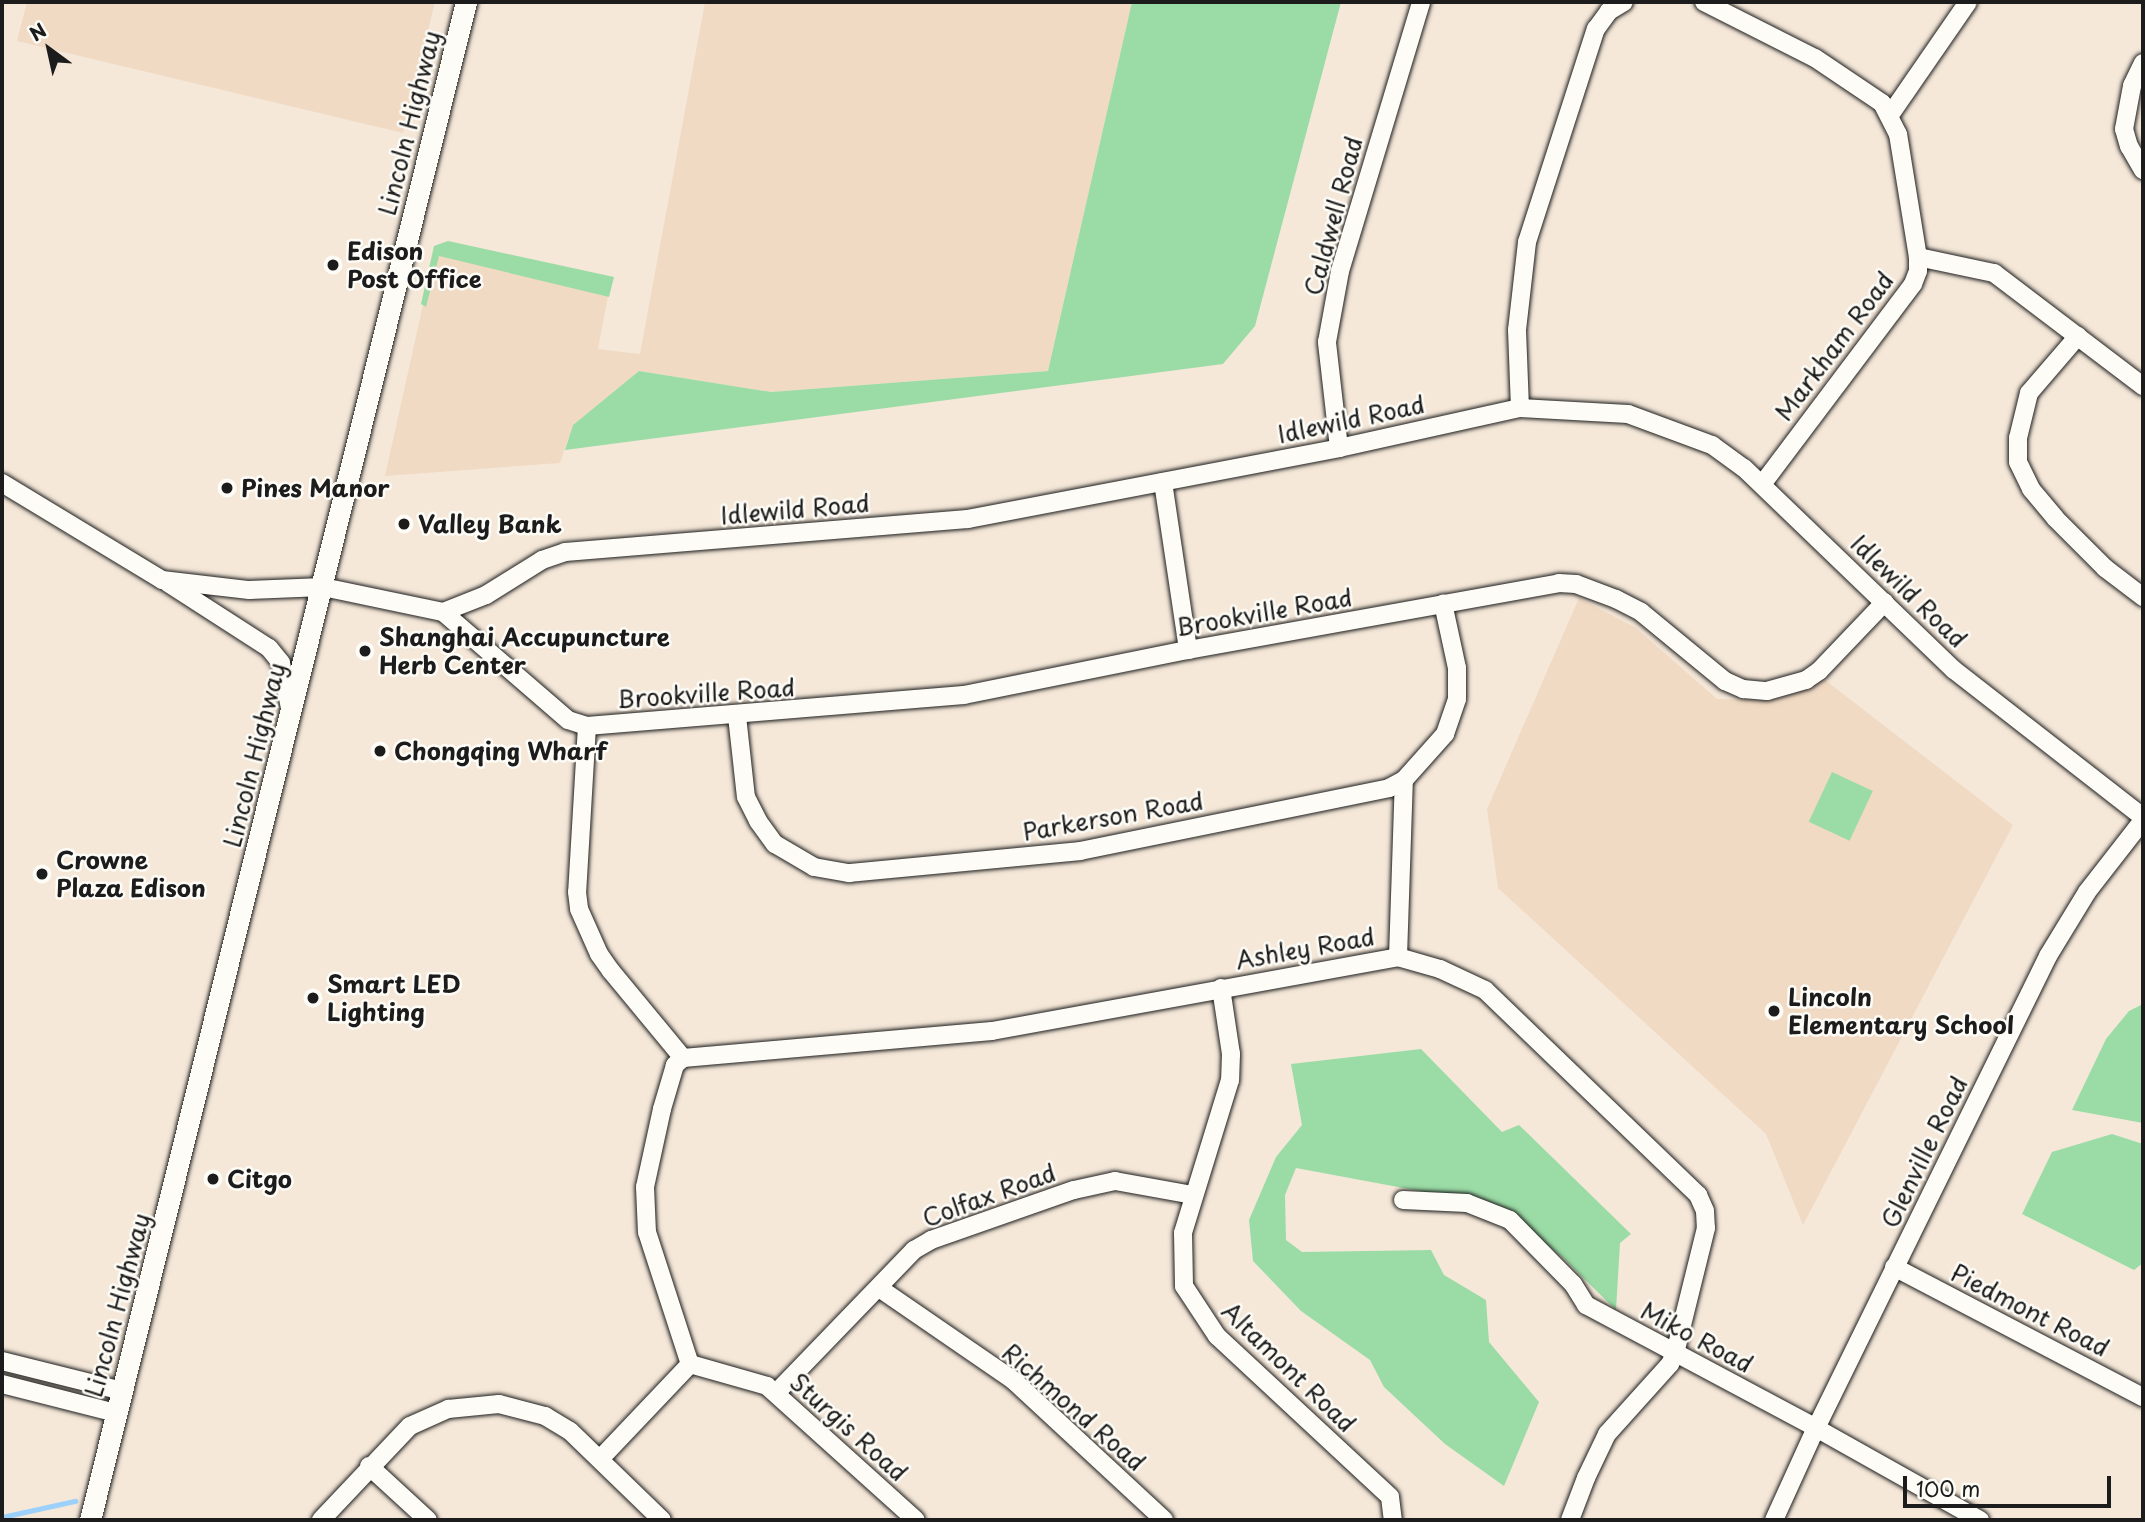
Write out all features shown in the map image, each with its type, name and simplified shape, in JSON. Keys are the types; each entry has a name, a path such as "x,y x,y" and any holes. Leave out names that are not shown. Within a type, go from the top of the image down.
{"main road":[{"name":"Lincoln Highway","path":"90,1520 292,716 466,2"}],"street":[{"name":"Caldwell Road","path":"1339,448 1327,342 1337,283 1421,2"},
{"path":"1520,408 1517,330 1527,242 1596,29 1609,11 1624,2"},
{"name":"Markham Road","path":"1704,2 1815,58 1882,103 1898,134 1918,257 1918,271 1913,284 1763,483"},
{"path":"1890,115 1968,2"},
{"path":"2143,63 2132,86 2124,130 2129,146 2143,170"},
{"path":"1918,257 1993,273 2143,386"},
{"path":"2078,336 2029,393 2018,438 2018,462 2031,489 2054,518 2105,568 2143,597"},
{"name":"Idlewild Road","path":"443,612 486,595 542,560 565,552 968,519 1339,448 1520,408 1628,414 1712,445 1763,483 1954,670 2143,818"},
{"path":"1163,482 1188,650"},
{"path":"2,484 269,648 281,663 292,716"},
{"path":"162,580 248,590 323,587 443,612 568,720 587,726 577,892 579,909 599,954 682,1058 675,1065 662,1109 645,1186 647,1232 690,1364 600,1459"},
{"name":"Brookville Road","path":"587,726 737,716 964,695 1542,584 1576,584 1616,599 1641,612 1725,681 1743,689 1767,691 1806,680 1819,671 1885,602"},
{"name":"Parkerson Road","path":"737,716 746,797 758,821 775,844 794,858 832,872 1080,851 1389,788 1404,780 1445,734 1457,699 1457,668 1443,603"},
{"path":"1398,957 1404,780"},
{"name":"Glenville Road","path":"1774,1520 1816,1427 2048,956 2087,892 2143,818"},
{"name":"Ashley Road","path":"682,1058 992,1031 1398,957 1440,969 1485,990 1698,1195 1705,1210 1706,1228 1675,1353 1670,1364 1607,1434 1570,1520"},
{"name":"Altamont Road","path":"1221,988 1231,1054 1230,1080 1183,1233 1181,1262 1184,1286 1198,1312 1217,1336 1390,1497 1393,1520"},
{"name":"Colfax Road","path":"776,1393 914,1250 931,1240 1074,1190 1115,1181 1193,1195"},
{"name":"Miko Road","path":"1403,1200 1467,1203 1510,1220 1573,1284 1586,1306 1816,1427 1980,1520"},
{"name":"Piedmont Road","path":"1894,1267 2143,1396"},
{"name":"Richmond Road","path":"879,1288 1013,1380 1164,1520"},
{"path":"2,1362 122,1391"},
{"name":"Sturgis Road","path":"690,1364 766,1386 916,1520"},
{"path":"2,1384 116,1413"},
{"path":"321,1520 369,1466 411,1426 448,1409 499,1404 545,1416 570,1431 662,1520"},
{"path":"369,1466 428,1520"}],"shaded area":[{"path":"27,2 435,2 403,133 17,41"},
{"path":"705,2 1132,2 1048,371 771,392 639,371 573,425 560,463 385,476 436,246 609,291 598,349 640,354"},
{"name":"Lincoln Elementary School","path":"1579,598 1636,628 1717,699 1776,700 1825,680 2013,825 1803,1225 1766,1134 1498,888 1487,809"}],"green space":[{"path":"1132,2 1341,2 1255,326 1223,364 565,450 573,425 639,371 771,392 1048,371"},
{"path":"448,241 614,277 609,297 439,256 426,307 421,304 434,246"},
{"path":"1832,772 1873,791 1850,841 1809,822"},
{"path":"2143,1004 2143,1123 2072,1110 2106,1039 2129,1011"},
{"path":"1421,1049 1502,1132 1519,1125 1631,1234 1620,1243 1616,1310 1563,1258 1500,1206 1296,1168 1285,1195 1286,1240 1302,1252 1431,1250 1444,1275 1486,1300 1489,1342 1539,1402 1504,1486 1445,1444 1384,1387 1370,1360 1301,1311 1253,1261 1249,1220 1276,1157 1302,1125 1291,1064"},
{"path":"2112,1134 2143,1144 2143,1263 2134,1270 2022,1214 2052,1152"}],"waterway":[{"path":"2,1517 75,1501"}],"place":[{"name":"Edison Post Office","path":"333,265"},
{"name":"Pines Manor","path":"227,488"},
{"name":"Valley Bank","path":"404,524"},
{"name":"Shanghai Accupuncture Herb Center","path":"365,651"},
{"name":"Chongqing Wharf","path":"380,751"},
{"name":"Crowne Plaza Edison","path":"42,874"},
{"name":"Smart LED Lighting","path":"313,998"},
{"name":"Lincoln Elementary School","path":"1774,1011"},
{"name":"Citgo","path":"213,1179"}]}
